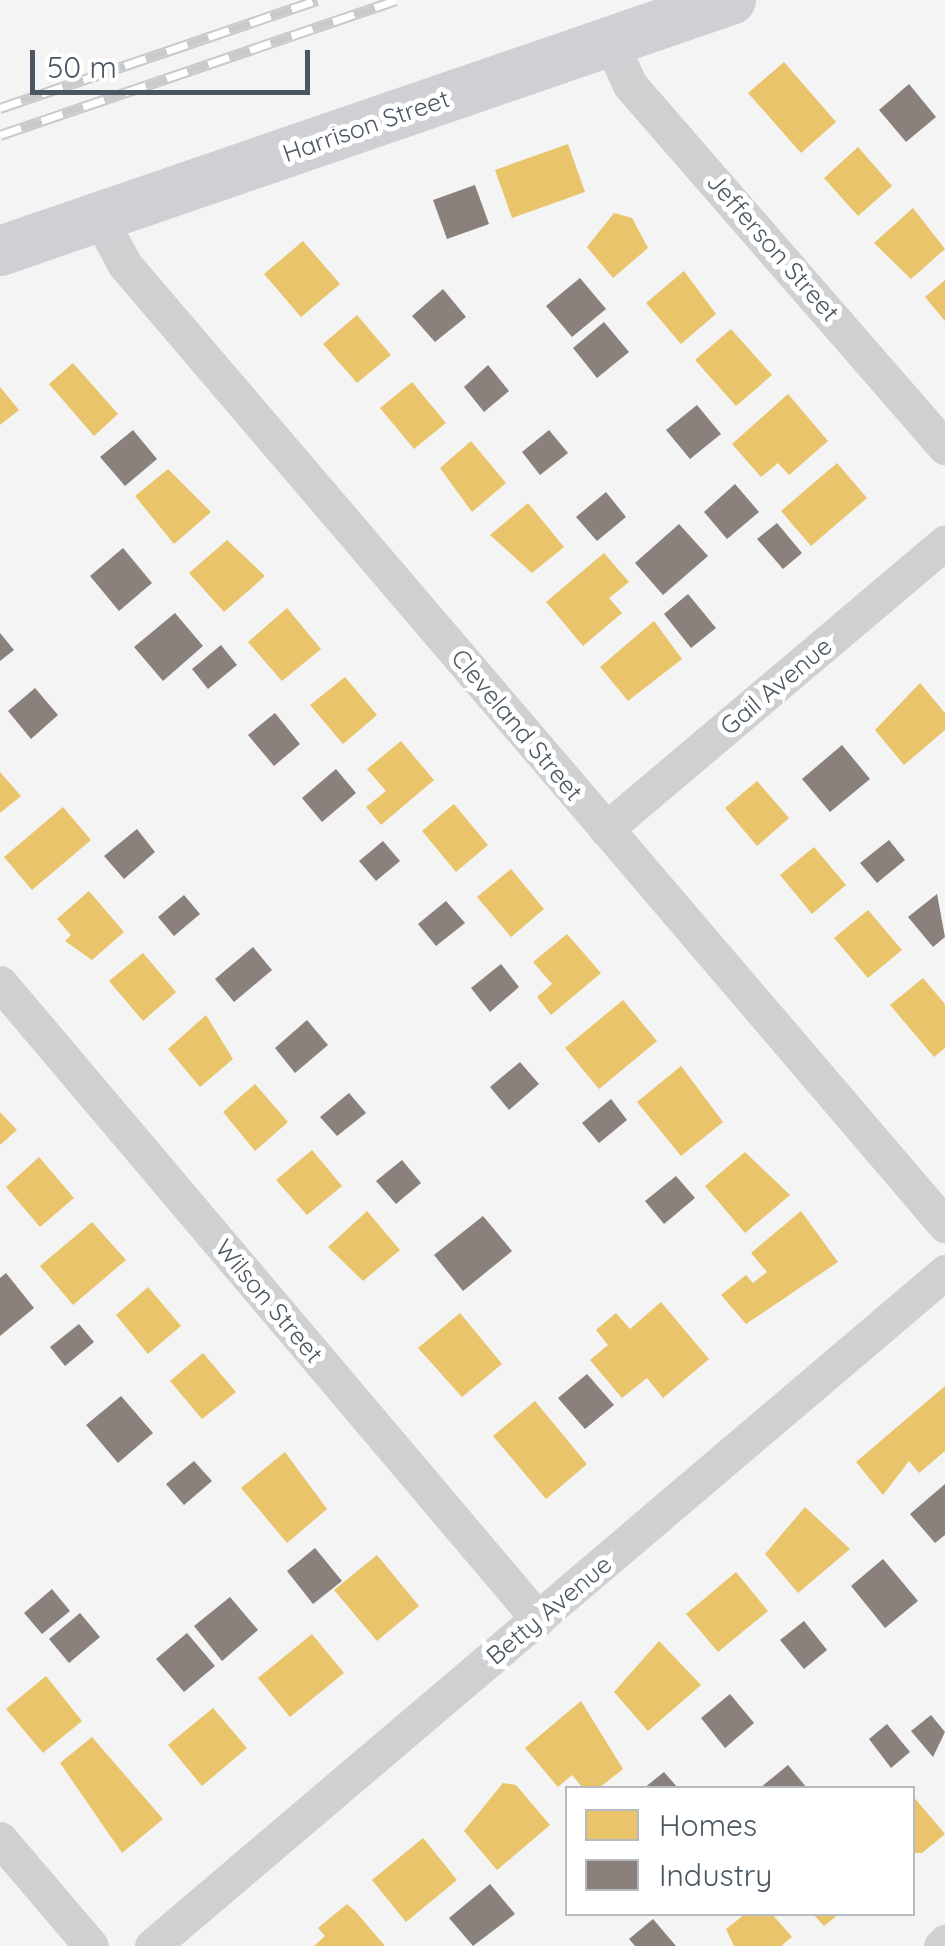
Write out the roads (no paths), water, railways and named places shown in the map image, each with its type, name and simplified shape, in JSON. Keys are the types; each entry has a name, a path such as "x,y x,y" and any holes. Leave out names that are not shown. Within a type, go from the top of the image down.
{"main road":[{"name":"Harrison Street","path":"0,251 731,0"}],"street":[{"name":"Jefferson Street","path":"610,41 630,85 945,447"},
{"name":"Cleveland Street","path":"99,217 126,265 945,1226"},
{"name":"Gail Avenue","path":"606,829 945,543"},
{"name":"Wilson Street","path":"0,983 538,1619"},
{"name":"Betty Avenue","path":"152,1946 945,1272"},
{"path":"0,1839 91,1946"}],"railway":[{"path":"0,108 317,0"},
{"path":"0,135 396,0"}]}
